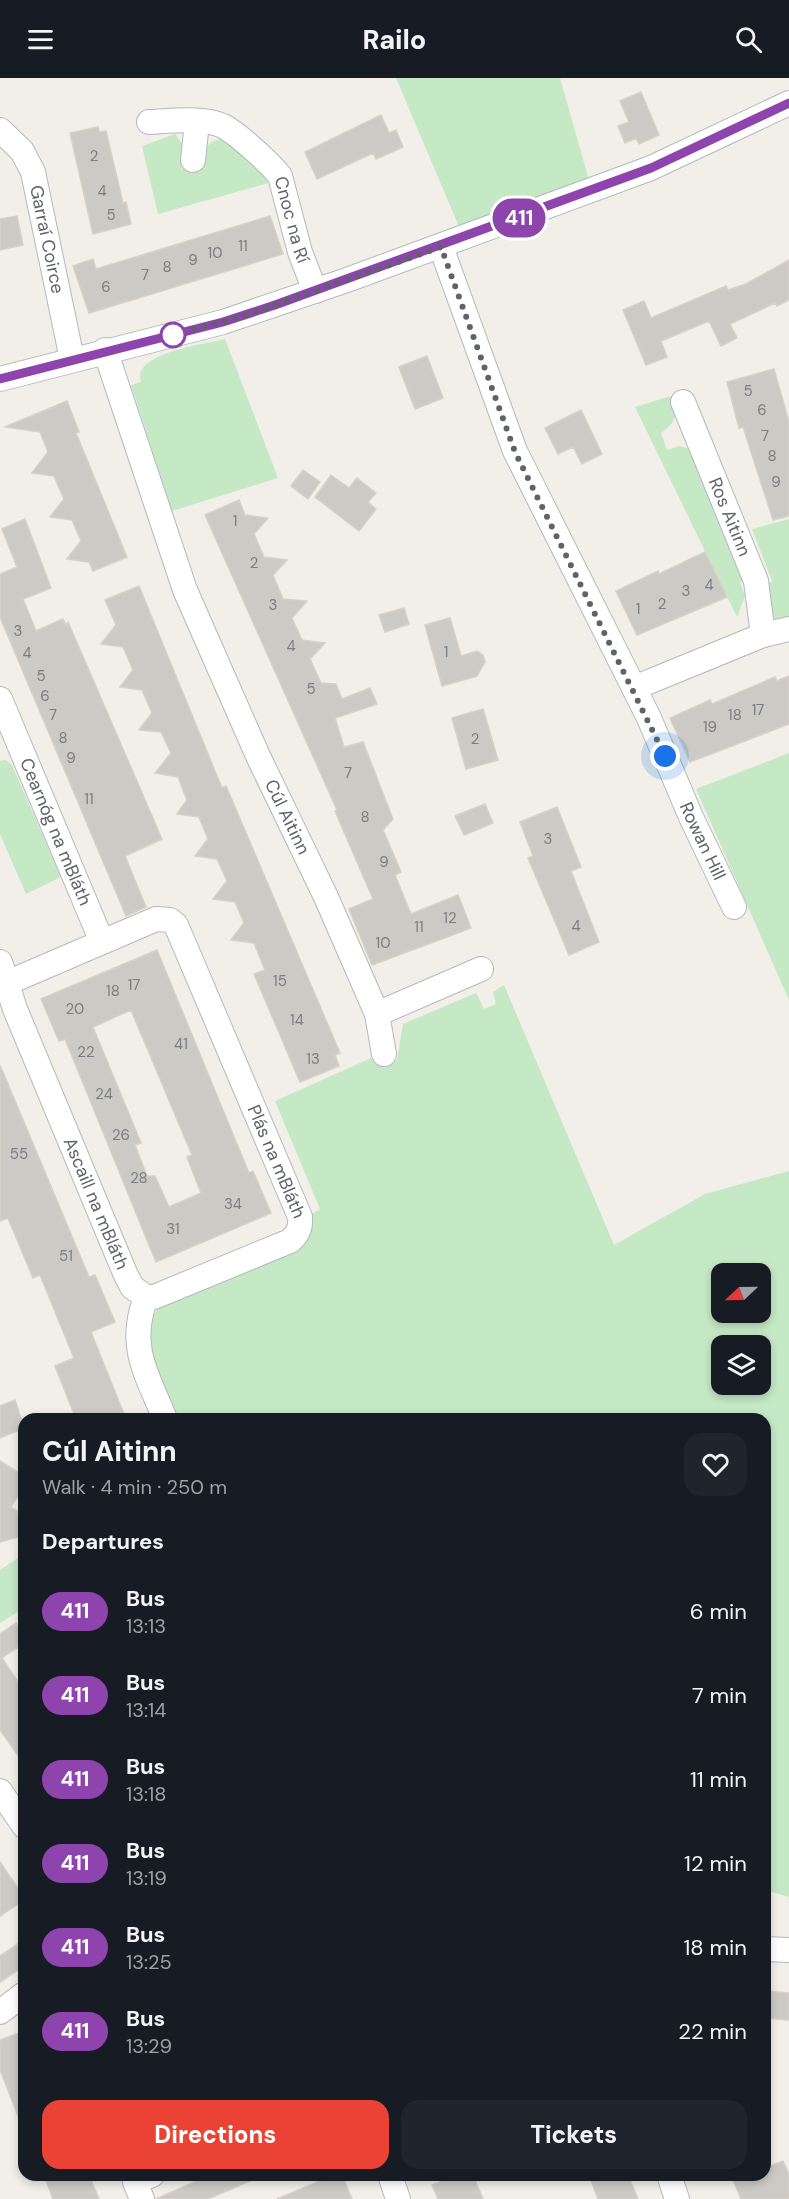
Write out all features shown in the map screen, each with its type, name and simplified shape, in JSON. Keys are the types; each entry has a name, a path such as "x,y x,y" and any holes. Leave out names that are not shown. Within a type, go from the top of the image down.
{"street":[{"path":"0,379 105,350 223,322 441,247 651,168 789,103"},
{"name":"Cnoc na Rí","path":"148,122 197,122 223,126 272,166 280,176 300,252 315,291"},
{"path":"193,160 197,122"},
{"name":"Garraí Coirce","path":"0,130 22,151 33,172 72,359"},
{"name":"Rowan Hill","path":"441,247 515,452 634,688 734,907"},
{"name":"Cúl Aitinn","path":"105,350 185,590 258,756 326,897 376,1014 384,1054"},
{"name":"Ros Aitinn","path":"683,402 756,581 764,635"},
{"path":"634,688 764,635 789,629"},
{"name":"Cearnóg na mBláth","path":"0,699 9,745 102,942"},
{"name":"Plás na mBláth","path":"102,942 164,918 176,925 300,1217 296,1237 290,1241 146,1298"},
{"path":"3,972 102,942"},
{"path":"376,1014 481,969"},
{"name":"Ascaill na mBláth","path":"3,972 15,1009 125,1273 132,1287 146,1298"},
{"path":"146,1298 139,1322 137,1347 163,1413"},
{"path":"0,1791 18,1817"},
{"path":"771,1949 789,1950"},
{"path":"0,2012 18,1998"},
{"path":"392,2181 398,2199"},
{"path":"671,2181 677,2199"}],"green space":[{"path":"396,78 560,78 589,180 460,229"},
{"path":"175,134 183,145 182,169 202,169 208,146 221,139 263,172 268,183 158,214 142,146"},
{"path":"225,339 278,478 172,511 131,385 141,382 141,372 147,364 158,357 187,347"},
{"path":"671,396 675,417 661,433 667,450 680,446 689,449 746,579 740,582 745,596 737,617 635,407"},
{"path":"789,519 789,620 777,620 770,614 767,584 772,581 752,529"},
{"path":"789,753 789,1000 696,789"},
{"path":"6,760 12,765 61,877 26,894 0,834 0,761"},
{"path":"504,985 614,1245 705,1194 789,1171 789,1897 771,1892 771,1413 174,1413 159,1377 151,1346 150,1331 153,1317 160,1306 310,1231 313,1222 312,1214 320,1209 275,1101 371,1058 376,1065 397,1060 403,1024 476,993 484,1009 496,1004 493,992"},
{"path":"18,1558 18,1612 0,1623 0,1570"}],"building":[{"path":"641,92 659,135 639,144 636,138 625,143 618,126 629,122 620,101"},
{"path":"381,115 389,133 396,130 403,147 376,159 373,153 317,179 305,152"},
{"path":"98,127 99,132 106,131 123,203 126,202 131,224 93,234 70,133"},
{"path":"17,216 23,245 0,250 0,219"},
{"path":"270,216 283,254 89,313 73,266 93,259 96,269"},
{"path":"789,260 789,300 777,306 775,303 730,324 737,338 721,346 709,321 661,341 667,357 646,365 623,310 644,301 651,318 726,286 728,290 746,284"},
{"path":"427,356 443,398 415,409 399,367"},
{"path":"774,369 789,422 789,516 773,520 743,427 739,428 727,382"},
{"path":"67,401 79,432 76,433 127,557 93,571 89,562 67,559 81,541 72,520 50,517 64,499 54,476 32,473 48,452 40,432 5,427"},
{"path":"581,410 602,454 582,464 573,447 558,454 545,428"},
{"path":"303,470 320,482 308,499 291,486"},
{"path":"331,475 349,488 357,478 376,493 368,502 376,509 359,531 315,497"},
{"path":"239,500 245,515 268,518 254,534 264,557 287,560 273,575 283,599 307,601 292,618 302,640 325,643 310,659 321,683 336,684 342,699 370,688 377,704 335,718 344,747 363,742 393,819 383,830 401,872 395,875 411,914 458,895 471,928 372,965 349,909 373,899 335,811 337,810 205,515"},
{"path":"25,519 51,588 23,599 36,631 63,619 66,625 68,622 162,839 125,856 146,907 126,916 0,617 0,574 17,567 2,529"},
{"path":"705,552 727,597 637,635 616,591"},
{"path":"139,586 222,788 226,786 340,1053 335,1055 339,1066 300,1082 254,974 265,970 254,943 231,940 244,923 235,902 213,899 227,881 217,859 195,856 208,839 199,817 177,814 187,800 178,777 155,773 171,753 161,732 139,730 152,713 142,690 120,687 133,670 123,647 101,644 116,625 105,600"},
{"path":"404,608 409,624 385,632 379,615"},
{"path":"450,618 461,656 477,651 483,655 485,662 477,676 442,686 425,625"},
{"path":"789,676 789,724 690,762 670,718 710,700 712,704 775,677 777,681"},
{"path":"483,709 498,760 466,769 452,718"},
{"path":"485,804 493,823 464,835 455,816"},
{"path":"557,807 581,867 571,871 599,942 569,955 528,858 533,856 520,822"},
{"path":"157,950 249,1173 253,1171 271,1213 156,1262 65,1039 59,1041 41,999","holes":["131,1010 192,1155 187,1157 201,1193 169,1207 155,1176 147,1176 135,1145 141,1143 93,1027"]},
{"path":"0,1065 89,1277 95,1275 115,1322 91,1332 124,1413 74,1413 55,1366 74,1358 40,1275 33,1278 8,1218 0,1221"},
{"path":"15,1400 19,1413 18,1430 0,1438 0,1406"},
{"path":"0,1461 18,1472 18,1496 11,1507 17,1511 18,1515 18,1537 0,1542"},
{"path":"16,1623 18,1626 18,1647 2,1658 18,1682 18,1756 0,1730 0,1634"},
{"path":"0,1862 18,1888 18,1904 0,1916"},
{"path":"18,1944 18,1970 0,1982 0,1956"},
{"path":"771,1992 789,1993 789,2020 771,2018"},
{"path":"18,2033 18,2116 0,2070 0,2040"},
{"path":"783,2161 789,2174 789,2199 741,2199 734,2181 771,2181 771,2166"},
{"path":"46,2181 92,2181 99,2199 53,2199"},
{"path":"196,2181 250,2181 208,2199 156,2199"},
{"path":"320,2181 344,2181 352,2199 277,2199"},
{"path":"476,2181 483,2199 438,2199 432,2185 440,2182"},
{"path":"591,2181 630,2181 638,2199 598,2199"}],"bus line":[{"name":"411","path":"0,379 105,350 223,322 275,305 668,162 789,103"}],"route":[{"path":"173,335 246,315 441,247 515,452 534,494 572,563 632,683 665,756"}]}
